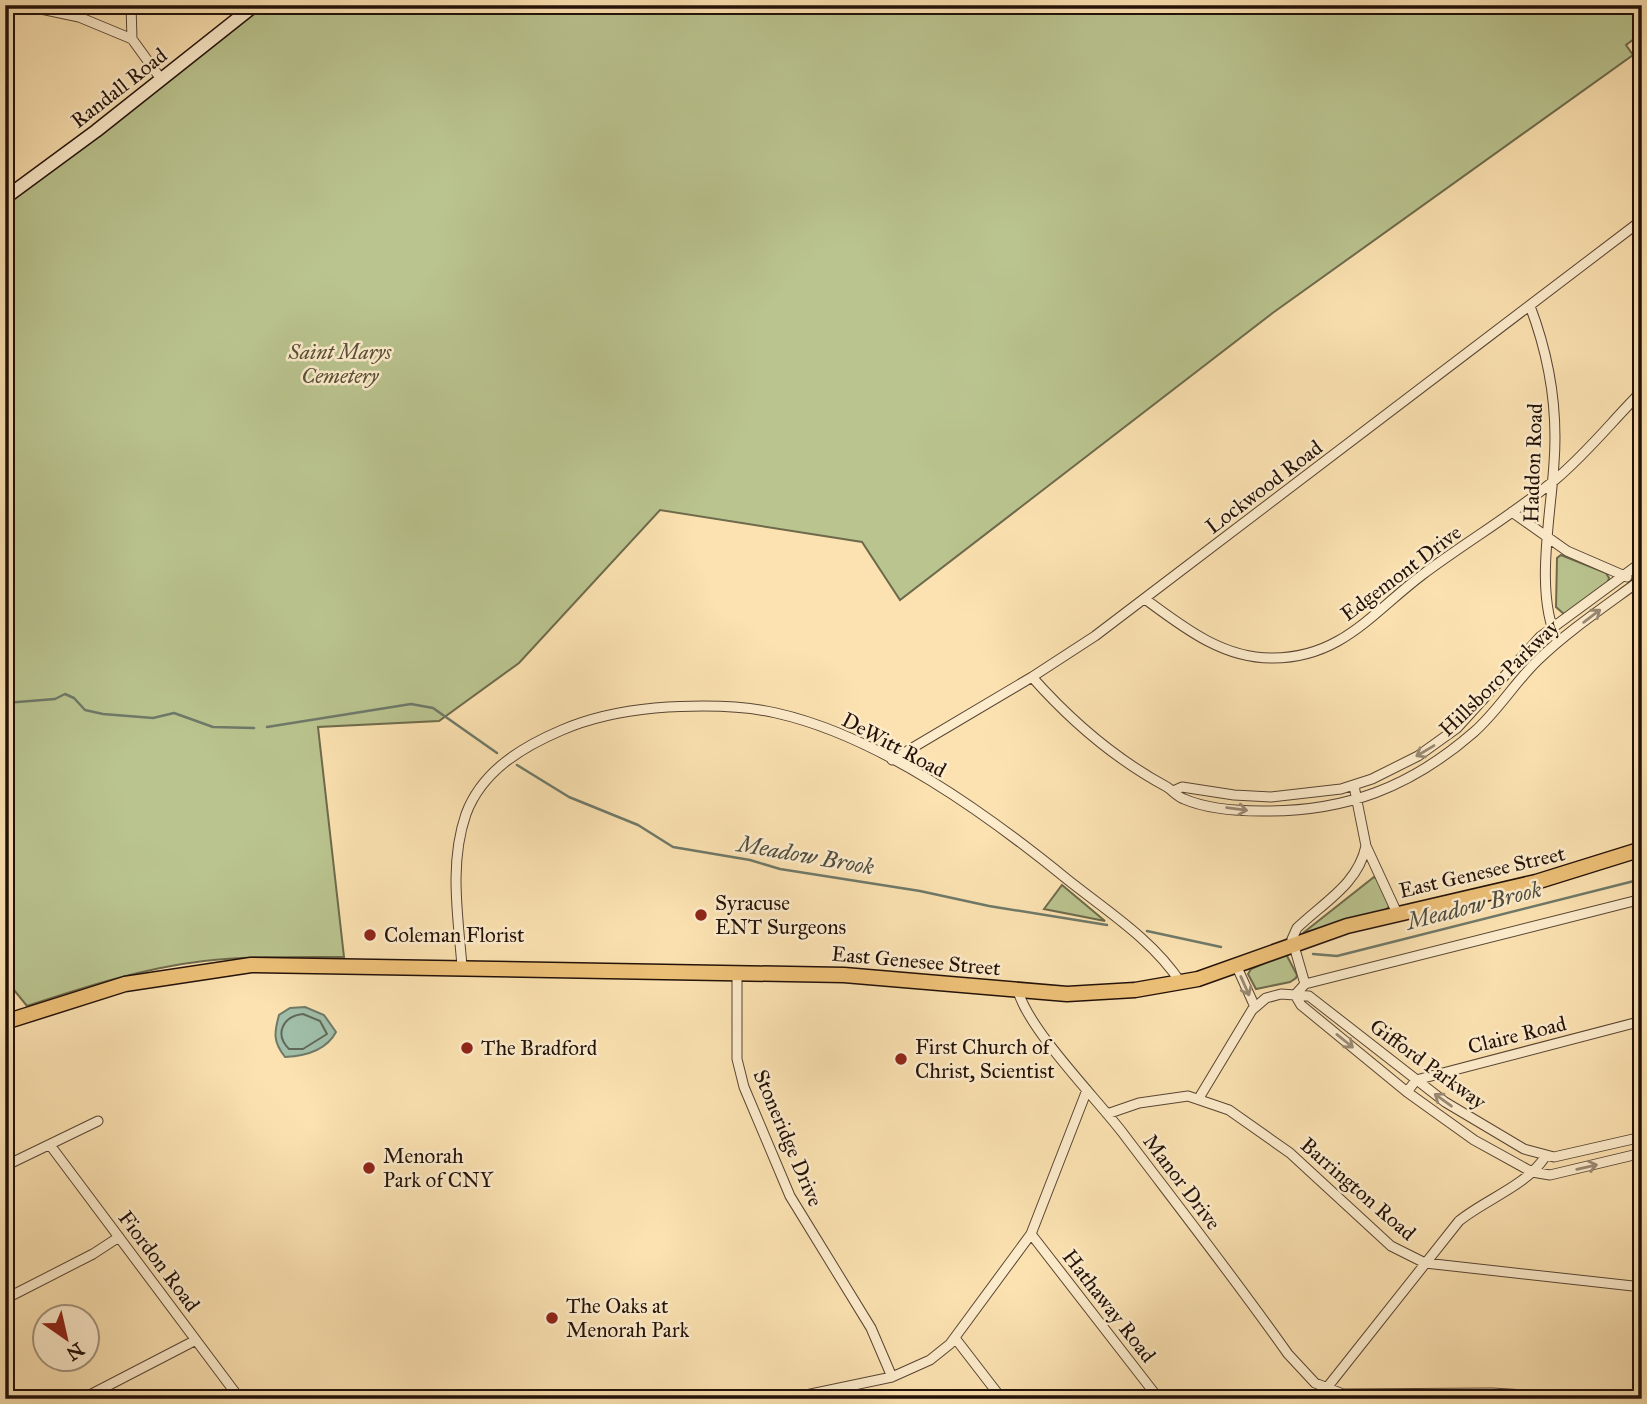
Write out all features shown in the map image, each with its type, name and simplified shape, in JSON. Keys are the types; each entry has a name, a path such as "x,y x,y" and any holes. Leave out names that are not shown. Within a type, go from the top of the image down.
{"main road":[{"name":"East Genesee Street","path":"5,1022 103,990 202,970 261,965 462,966 844,975 1018,991 1096,994 1181,983 1292,945 1397,914 1536,882 1642,849"}],"street":[{"path":"22,5 79,17 132,39 161,79"},
{"path":"131,5 132,39"},
{"name":"Randall Road","path":"5,198 255,5"},
{"name":"Lockwood Road","path":"892,760 1032,677 1145,599 1642,220"},
{"name":"Haddon Road","path":"1530,306 1550,372 1554,403 1547,612 1558,642"},
{"name":"Edgemont Drive","path":"1145,599 1214,646 1264,658 1303,655 1330,647 1354,631 1420,577 1552,482 1589,448 1642,391"},
{"name":"Haddon Road","path":"1512,512 1567,551 1640,580"},
{"name":"Hillsboro Parkway","path":"1172,791 1182,787 1234,795 1271,797 1318,793 1354,786 1418,756 1457,728 1527,650 1642,562"},
{"name":"Hillsboro Parkway","path":"1032,677 1054,702 1109,751 1182,799 1240,811 1287,811 1357,801 1383,791 1433,762 1476,731 1524,675 1558,642 1640,580"},
{"name":"DeWitt Road","path":"462,966 455,877 458,844 466,814 496,768 546,737 599,717 687,705 732,706 776,713 825,728 892,760 1032,851 1167,962 1181,983"},
{"path":"1354,786 1366,846 1397,914"},
{"path":"1305,984 1292,945 1297,928 1357,873 1366,846"},
{"path":"1199,1098 1255,1007 1266,998 1295,995 1305,984 1642,899"},
{"path":"1236,965 1255,1007"},
{"name":"Stoneridge Drive","path":"737,972 737,1059 745,1090 790,1196 871,1328 892,1377"},
{"name":"Manor Drive","path":"1018,991 1035,1023 1107,1114 1287,1354 1304,1373 1325,1389"},
{"name":"Gifford Parkway","path":"1295,995 1309,996 1464,1115 1545,1157"},
{"name":"Gifford Parkway","path":"1295,995 1301,1005 1407,1092 1474,1140 1532,1172"},
{"name":"Claire Road","path":"1416,1080 1642,1021"},
{"path":"1407,1092 1416,1080"},
{"path":"787,1399 892,1377 930,1360 955,1338 1031,1234 1087,1090"},
{"name":"Barrington Road","path":"1107,1114 1139,1103 1179,1097 1199,1098 1229,1110 1262,1131 1391,1246 1437,1267 1642,1287"},
{"path":"5,1167 99,1121"},
{"path":"1318,1399 1425,1263 1460,1222 1479,1205 1532,1172 1545,1157 1574,1154 1642,1137"},
{"name":"Fiordon Road","path":"50,1145 240,1399"},
{"path":"1532,1172 1550,1175 1642,1153"},
{"name":"Hathaway Road","path":"1031,1234 1158,1399"},
{"path":"5,1299 93,1254 119,1237"},
{"path":"955,1338 1002,1399"},
{"path":"82,1399 196,1340"},
{"path":"5,1385 10,1399"},
{"path":"1325,1389 1355,1394 1550,1396 1591,1399"}],"green space":[{"name":"Saint Marys Cemetery","path":"255,5 1642,5 1642,33 1626,45 1633,55 1274,312 900,600 862,542 660,510 519,663 439,721 318,727 344,957 239,958 181,964 114,979 27,1006 5,979 5,198"},
{"path":"1561,555 1606,573 1609,578 1607,585 1565,615 1556,607 1557,558"},
{"path":"1374,877 1380,880 1390,905 1386,910 1303,933"},
{"path":"1062,885 1105,921 1044,909"},
{"path":"1286,954 1296,978 1290,982 1256,989 1248,974 1251,969"}],"water":[{"path":"305,1007 324,1015 336,1032 321,1048 285,1057 278,1047 276,1037 279,1015 290,1008"}],"waterway":[{"name":"Meadow Brook","path":"5,703 55,699 65,694 74,698 85,710 103,714 153,718 174,713 213,727 254,728"},
{"name":"Meadow Brook","path":"267,727 411,704 433,708 497,753"},
{"name":"Meadow Brook","path":"517,765 569,797 638,825 673,847 750,860 780,869 1107,925"},
{"name":"Meadow Brook","path":"1313,954 1337,956 1642,879"},
{"name":"Meadow Brook","path":"1147,931 1221,947"}],"place":[{"name":"Syracuse ENT Surgeons","path":"701,915"},
{"name":"Coleman Florist","path":"370,935"},
{"name":"The Bradford","path":"467,1048"},
{"name":"First Church of Christ, Scientist","path":"901,1059"},
{"name":"Menorah Park of CNY","path":"369,1168"},
{"name":"The Oaks at Menorah Park","path":"552,1318"}]}
